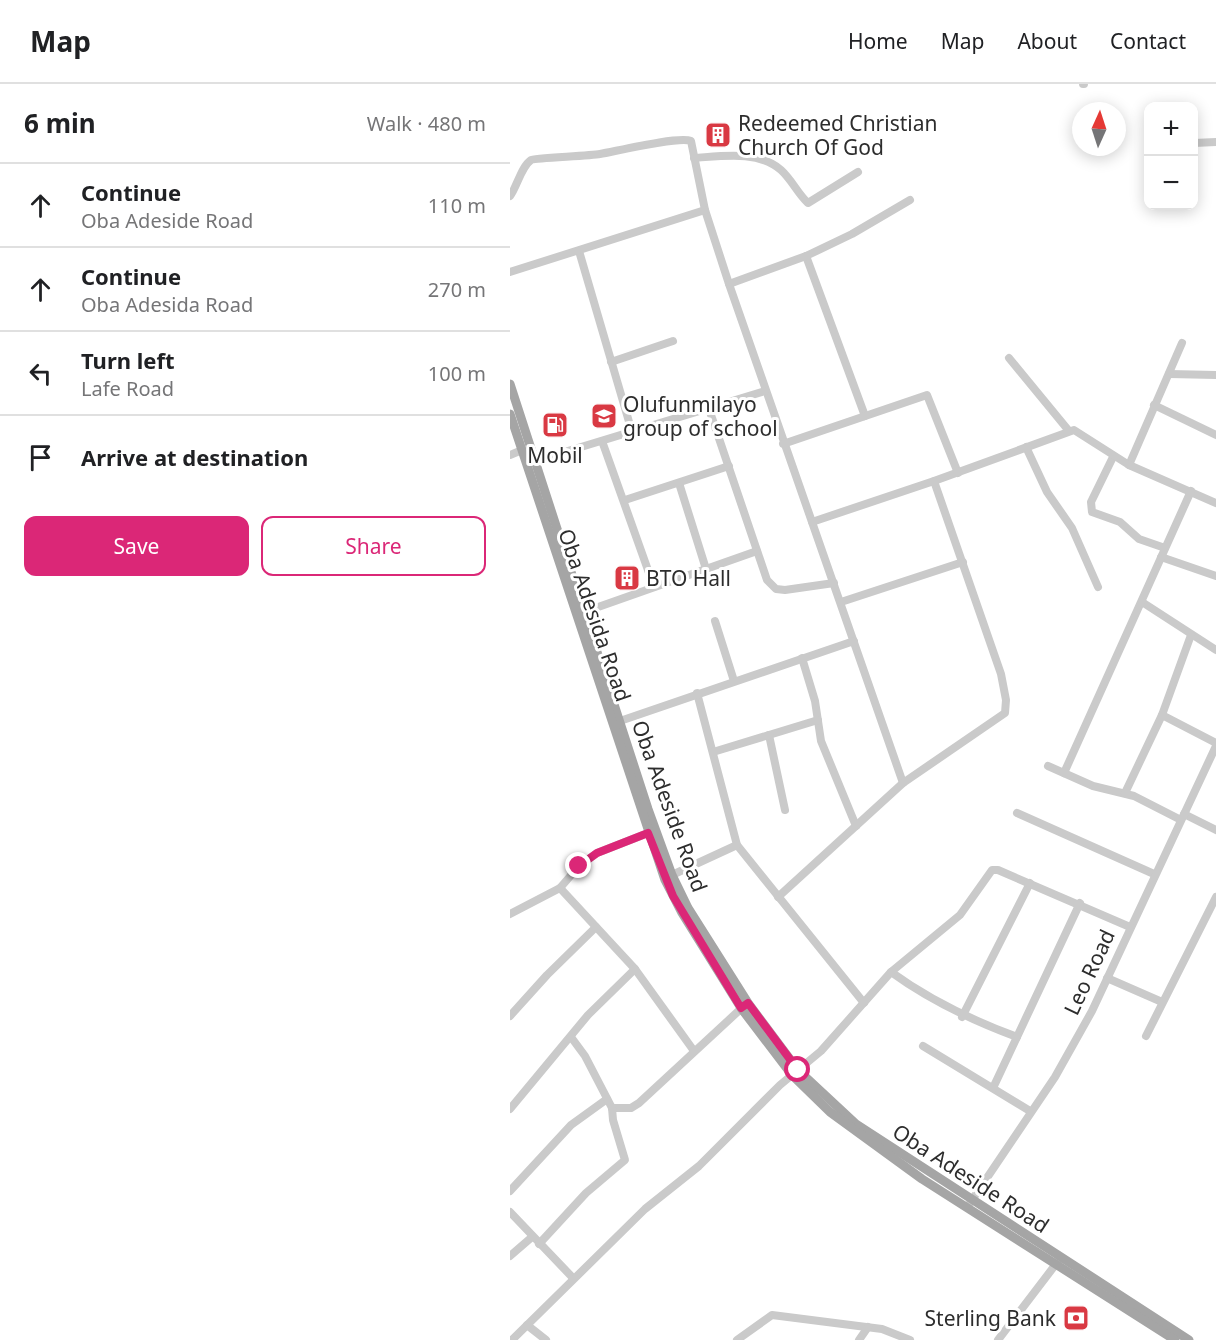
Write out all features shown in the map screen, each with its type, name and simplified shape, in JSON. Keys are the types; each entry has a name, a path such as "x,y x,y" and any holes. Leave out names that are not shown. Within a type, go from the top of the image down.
{"main road":[{"name":"Oba Adeside Road","path":"510,384 574,595 584,612 620,721 621,736 672,875 688,908 744,1006"},
{"name":"Oba Adesida Road","path":"510,414 621,736 648,833 673,896 744,1006 795,1073 851,1130 970,1203 1175,1340"},
{"name":"Oba Adeside Road","path":"1058,1262 1189,1340"}],"street":[{"path":"510,196 528,164 540,158 570,158 686,139 691,141 705,210 729,284 903,783"},
{"path":"1198,143 1216,142"},
{"path":"694,158 745,156 768,163 781,170 808,203 858,172"},
{"path":"729,284 806,256 852,234 910,200"},
{"path":"510,272 705,210"},
{"path":"579,251 632,432"},
{"path":"806,256 865,416"},
{"path":"611,362 673,341"},
{"path":"1129,465 1182,343"},
{"path":"1010,358 1069,431"},
{"path":"1169,374 1216,375"},
{"path":"535,461 765,391"},
{"path":"783,444 927,395 958,473"},
{"path":"1154,405 1216,435"},
{"path":"709,409 767,580 776,589 834,583"},
{"path":"812,522 958,473 1069,431 1078,431 1087,436 1129,465 1216,503"},
{"path":"602,441 654,586"},
{"path":"1026,447 1047,492 1071,528 1098,586"},
{"path":"510,455 522,450"},
{"path":"1113,456 1092,502 1092,512 1120,522 1139,539 1165,548"},
{"path":"625,500 729,466"},
{"path":"778,897 903,783 1005,713 1006,700 1001,674 934,481"},
{"path":"679,483 706,569"},
{"path":"1064,773 1191,491"},
{"path":"584,612 758,551"},
{"path":"1161,557 1216,576"},
{"path":"841,602 963,562"},
{"path":"1142,602 1216,650"},
{"path":"715,621 734,681"},
{"path":"1125,793 1162,715 1191,635"},
{"path":"620,721 854,641"},
{"path":"802,658 815,701 826,753 856,826"},
{"path":"697,693 737,845 864,1003"},
{"path":"1162,715 1216,745"},
{"path":"713,752 818,720"},
{"path":"769,735 785,810"},
{"name":"Leo Road","path":"970,1203 1073,1046 1216,745"},
{"path":"1048,766 1093,786 1125,793 1216,830"},
{"path":"1017,813 1154,874"},
{"path":"510,914 560,888 579,866 597,853 648,833"},
{"path":"672,875 737,845"},
{"path":"512,1340 645,1209 699,1166 839,1032 891,972 960,915 992,870 998,870 1080,903 1130,927"},
{"path":"962,1017 1029,883"},
{"path":"560,888 635,969 694,1051"},
{"path":"1146,1036 1216,897"},
{"path":"993,1088 1080,903"},
{"path":"510,1016 547,975 596,927"},
{"path":"510,1109 604,998 635,969"},
{"path":"891,972 921,994 962,1017 1017,1037"},
{"path":"1107,978 1162,1002"},
{"path":"612,1108 631,1108 639,1103 744,1006"},
{"path":"539,1244 586,1193 625,1160 613,1120 612,1108 590,1064 571,1037"},
{"path":"923,1046 1030,1111"},
{"path":"510,1191 571,1125 608,1100"},
{"path":"510,1212 573,1278"},
{"path":"510,1256 532,1237"},
{"path":"998,1340 1058,1262"},
{"path":"737,1340 772,1315 888,1330 910,1340"},
{"path":"527,1325 546,1340"},
{"path":"859,1340 868,1327"}],"place":[{"name":"Redeemed Christian Church Of God","path":"718,135"},
{"name":"Olufunmilayo group of school","path":"604,416"},
{"name":"Mobil","path":"555,425"},
{"name":"BTO Hall","path":"627,578"},
{"name":"Sterling Bank","path":"1076,1318"}],"route":[{"path":"579,866 597,853 648,833 665,880 682,914 741,1008 748,1003 798,1070"}]}
